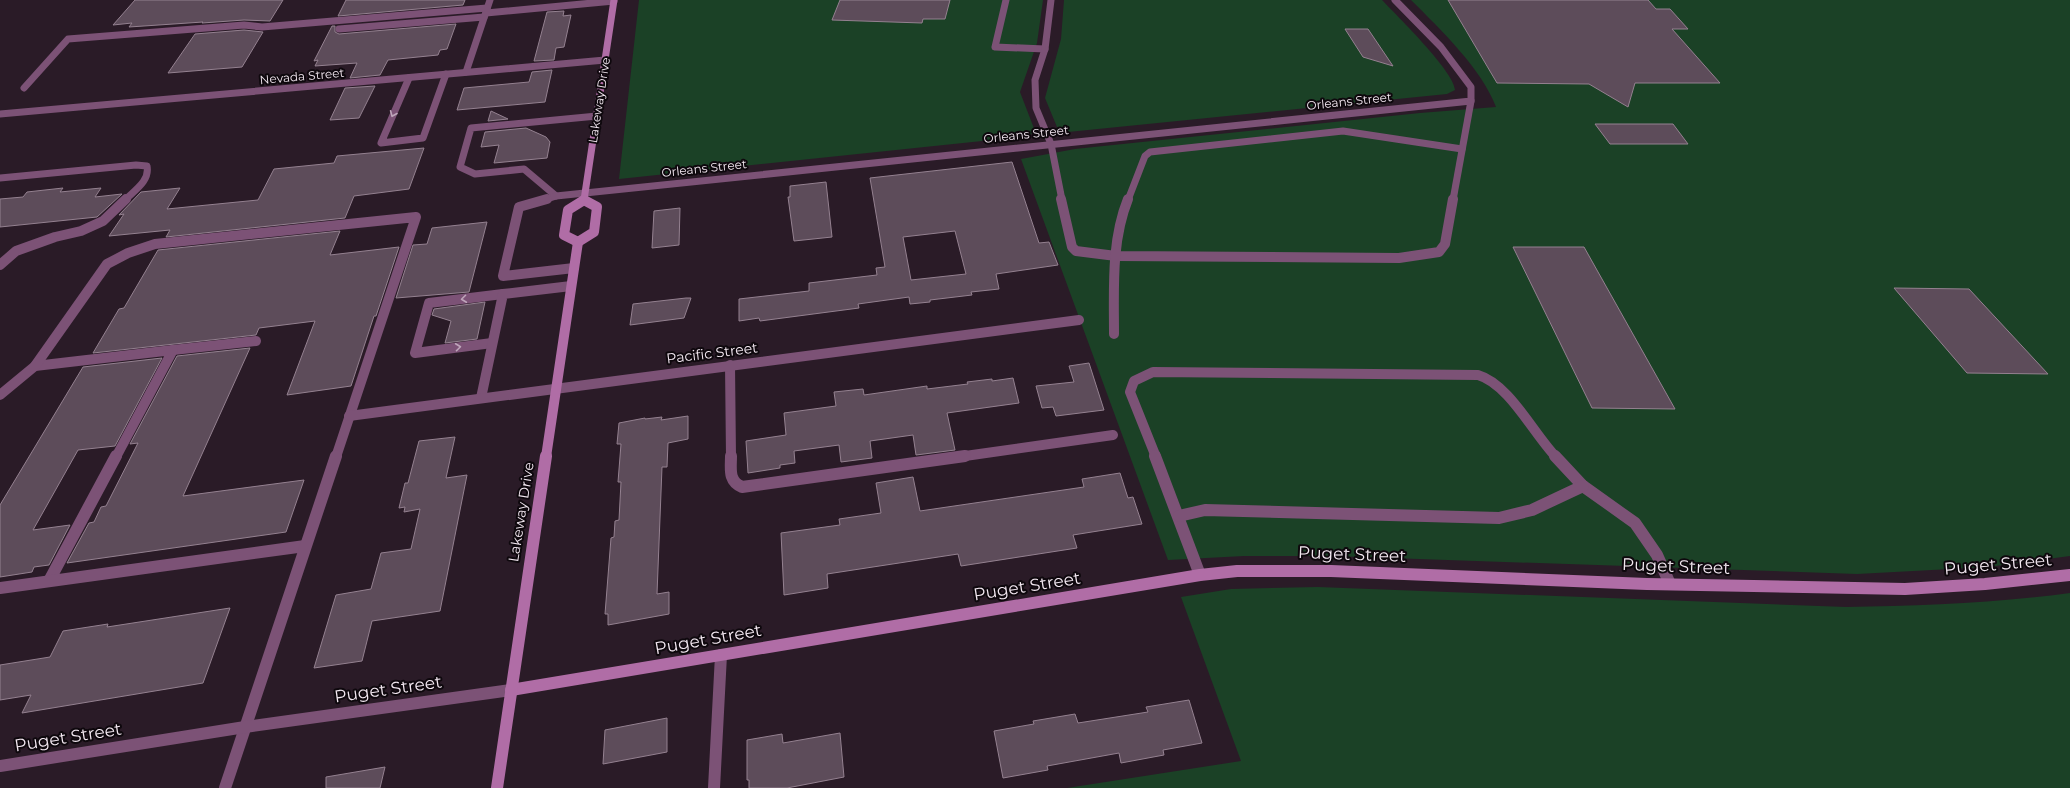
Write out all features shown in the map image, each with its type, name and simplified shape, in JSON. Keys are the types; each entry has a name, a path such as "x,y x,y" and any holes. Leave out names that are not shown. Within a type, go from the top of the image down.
{"main road":[{"name":"Lakeway Drive","path":"584,197 614,1"},
{"path":"584,197 597,207 594,232 578,242 564,235 566,220 568,210 584,197"},
{"name":"Lakeway Drive","path":"497,788 578,242"},
{"name":"Puget Street","path":"511,690 1200,575 1236,571 1331,571 1670,584 1905,589 1985,584 2070,574"}],"street":[{"path":"466,72 490,0"},
{"path":"1006,0 995,47 1045,49"},
{"path":"1051,0 1045,49 1035,80 1036,108 1052,144 1053,160 1072,247 1076,251 1116,256 1399,258 1439,252 1445,244 1471,102 1471,87 1441,47 1395,0"},
{"path":"339,29 572,3 614,1"},
{"path":"24,88 68,39 244,25 262,27 486,13"},
{"name":"Nevada Street","path":"0,114 605,60"},
{"path":"409,78 381,143 424,138 446,74"},
{"name":"Orleans Street","path":"574,268 503,276 519,207 556,196 584,197 1052,144 1471,102"},
{"path":"556,196 524,169 475,174 460,167 471,128 597,116"},
{"path":"1114,334 1114,268 1124,209 1146,156 1150,152 1343,131 1462,149"},
{"path":"0,178 136,166 146,166 148,172 146,179 103,221 81,231 54,237 16,251 0,265"},
{"path":"0,395 36,366 107,264 128,253 155,244 416,217 225,788"},
{"path":"492,343 415,353 429,303 571,286"},
{"path":"481,398 503,294"},
{"name":"Pacific Street","path":"349,416 1080,320"},
{"path":"36,366 256,341"},
{"path":"48,581 173,350"},
{"path":"730,365 730,478 735,484 742,487 1113,435"},
{"path":"1200,575 1179,516 1130,392 1130,384 1135,378 1153,372 1478,375 1489,378 1504,390 1543,443 1583,486 1635,523 1657,555 1670,584"},
{"path":"1179,516 1205,510 1499,518 1515,516 1534,510 1583,486"},
{"path":"0,588 305,546"},
{"path":"714,788 721,655"},
{"name":"Puget Street","path":"0,766 245,727 511,690"}],"green space":[{"path":"639,0 1043,0 1037,43 1020,92 1035,131 1032,134 1021,137 619,179"},
{"path":"1064,0 1382,0 1435,57 1452,81 1455,90 1447,94 1068,132 1057,127 1045,98 1061,39"},
{"path":"1411,0 2070,0 2070,556 1988,567 1857,574 1333,556 1244,556 1168,560 1021,159 1075,149 1420,113 1496,107 1490,93 1471,64"},
{"path":"1318,587 1846,607 1958,603 2070,593 2070,788 1067,788 1241,761 1181,597 1231,589"}],"building":[{"path":"135,0 283,0 270,21 244,20 129,27 132,23 113,25"},
{"path":"346,0 465,0 463,5 338,16"},
{"path":"840,0 950,0 945,19 923,19 922,23 832,20"},
{"path":"1448,0 1648,0 1656,9 1670,9 1688,29 1672,29 1720,83 1635,83 1628,107 1589,84 1497,83"},
{"path":"564,11 563,16 571,15 564,47 556,48 554,60 534,61 547,12"},
{"path":"456,24 447,49 440,50 438,55 388,60 380,75 350,78 357,63 315,66 318,60 314,61 332,26 335,26 335,32 339,34"},
{"path":"1345,29 1368,29 1393,66 1363,57"},
{"path":"244,30 263,32 242,67 168,73 195,34"},
{"path":"552,70 545,102 457,110 464,88 529,82 532,72"},
{"path":"375,86 359,118 330,120 345,88"},
{"path":"491,111 508,119 488,121"},
{"path":"1595,124 1673,124 1688,144 1610,144"},
{"path":"526,128 546,137 550,142 547,158 494,163 499,145 481,147 485,132"},
{"path":"424,148 409,189 354,196 345,218 166,237 170,230 109,236 124,214 119,215 141,192 180,188 167,209 258,200 274,169 334,163 337,156"},
{"path":"1012,162 1039,243 1049,242 1058,265 996,274 999,289 971,292 972,295 910,304 909,297 858,304 859,308 760,321 759,318 739,321 739,299 809,291 809,283 877,275 876,268 885,267 870,178","holes":["955,231 966,274 911,280 903,237"]},
{"path":"826,182 832,237 794,241 788,197 790,197 790,186"},
{"path":"63,188 60,192 101,188 95,197 122,194 97,217 0,227 0,199 23,197 27,192"},
{"path":"680,208 679,245 652,248 654,211"},
{"path":"487,222 469,292 396,298 413,245 427,244 432,228"},
{"path":"340,231 330,255 399,247 351,386 287,395 315,321 259,328 256,335 93,353 119,309 124,308 158,250"},
{"path":"1513,247 1584,247 1675,409 1592,408"},
{"path":"1894,288 1969,289 2048,374 1967,373"},
{"path":"691,298 684,318 630,325 633,304"},
{"path":"485,302 477,339 445,343 451,321 432,315 434,309"},
{"path":"250,348 183,496 304,480 286,532 67,563 89,523 94,522 101,507 106,506 138,443 130,444 177,356"},
{"path":"162,358 115,446 78,450 33,530 70,525 49,565 34,567 32,572 0,577 0,505 83,367"},
{"path":"1089,363 1104,410 1056,416 1053,407 1042,408 1036,386 1074,382 1069,366"},
{"path":"1013,378 1019,403 947,413 955,450 916,455 913,435 870,441 872,458 841,462 839,445 794,451 795,463 780,465 780,468 748,473 746,441 786,435 784,413 836,406 834,392 863,389 864,395 927,386 927,389 968,384 967,382"},
{"path":"688,416 688,439 668,443 667,467 662,467 657,594 669,592 669,614 608,625 608,614 605,614 611,538 614,537 615,521 619,520 621,482 618,482 621,444 617,444 619,423 645,418 662,417 661,420"},
{"path":"455,437 446,478 467,475 440,611 372,621 362,661 314,668 336,595 371,589 381,553 411,549 420,509 404,512 405,507 399,508 405,483 408,483 419,441"},
{"path":"1120,473 1128,498 1133,497 1142,524 1073,535 1077,548 961,566 958,554 827,574 828,588 784,595 781,533 840,525 839,519 881,513 876,483 913,477 920,511 1084,487 1082,479"},
{"path":"230,608 203,683 22,713 31,695 0,700 0,665 50,657 63,631 108,624 107,627"},
{"path":"1189,700 1202,743 1163,750 1164,755 1121,763 1119,753 1047,766 1048,770 1003,778 994,731 1034,724 1033,721 1075,714 1078,723 1148,712 1146,707"},
{"path":"667,718 667,752 603,764 605,730"},
{"path":"840,733 844,777 787,788 749,788 749,780 747,780 747,740 782,734 783,743"},
{"path":"385,767 380,788 326,788 326,777"}]}
